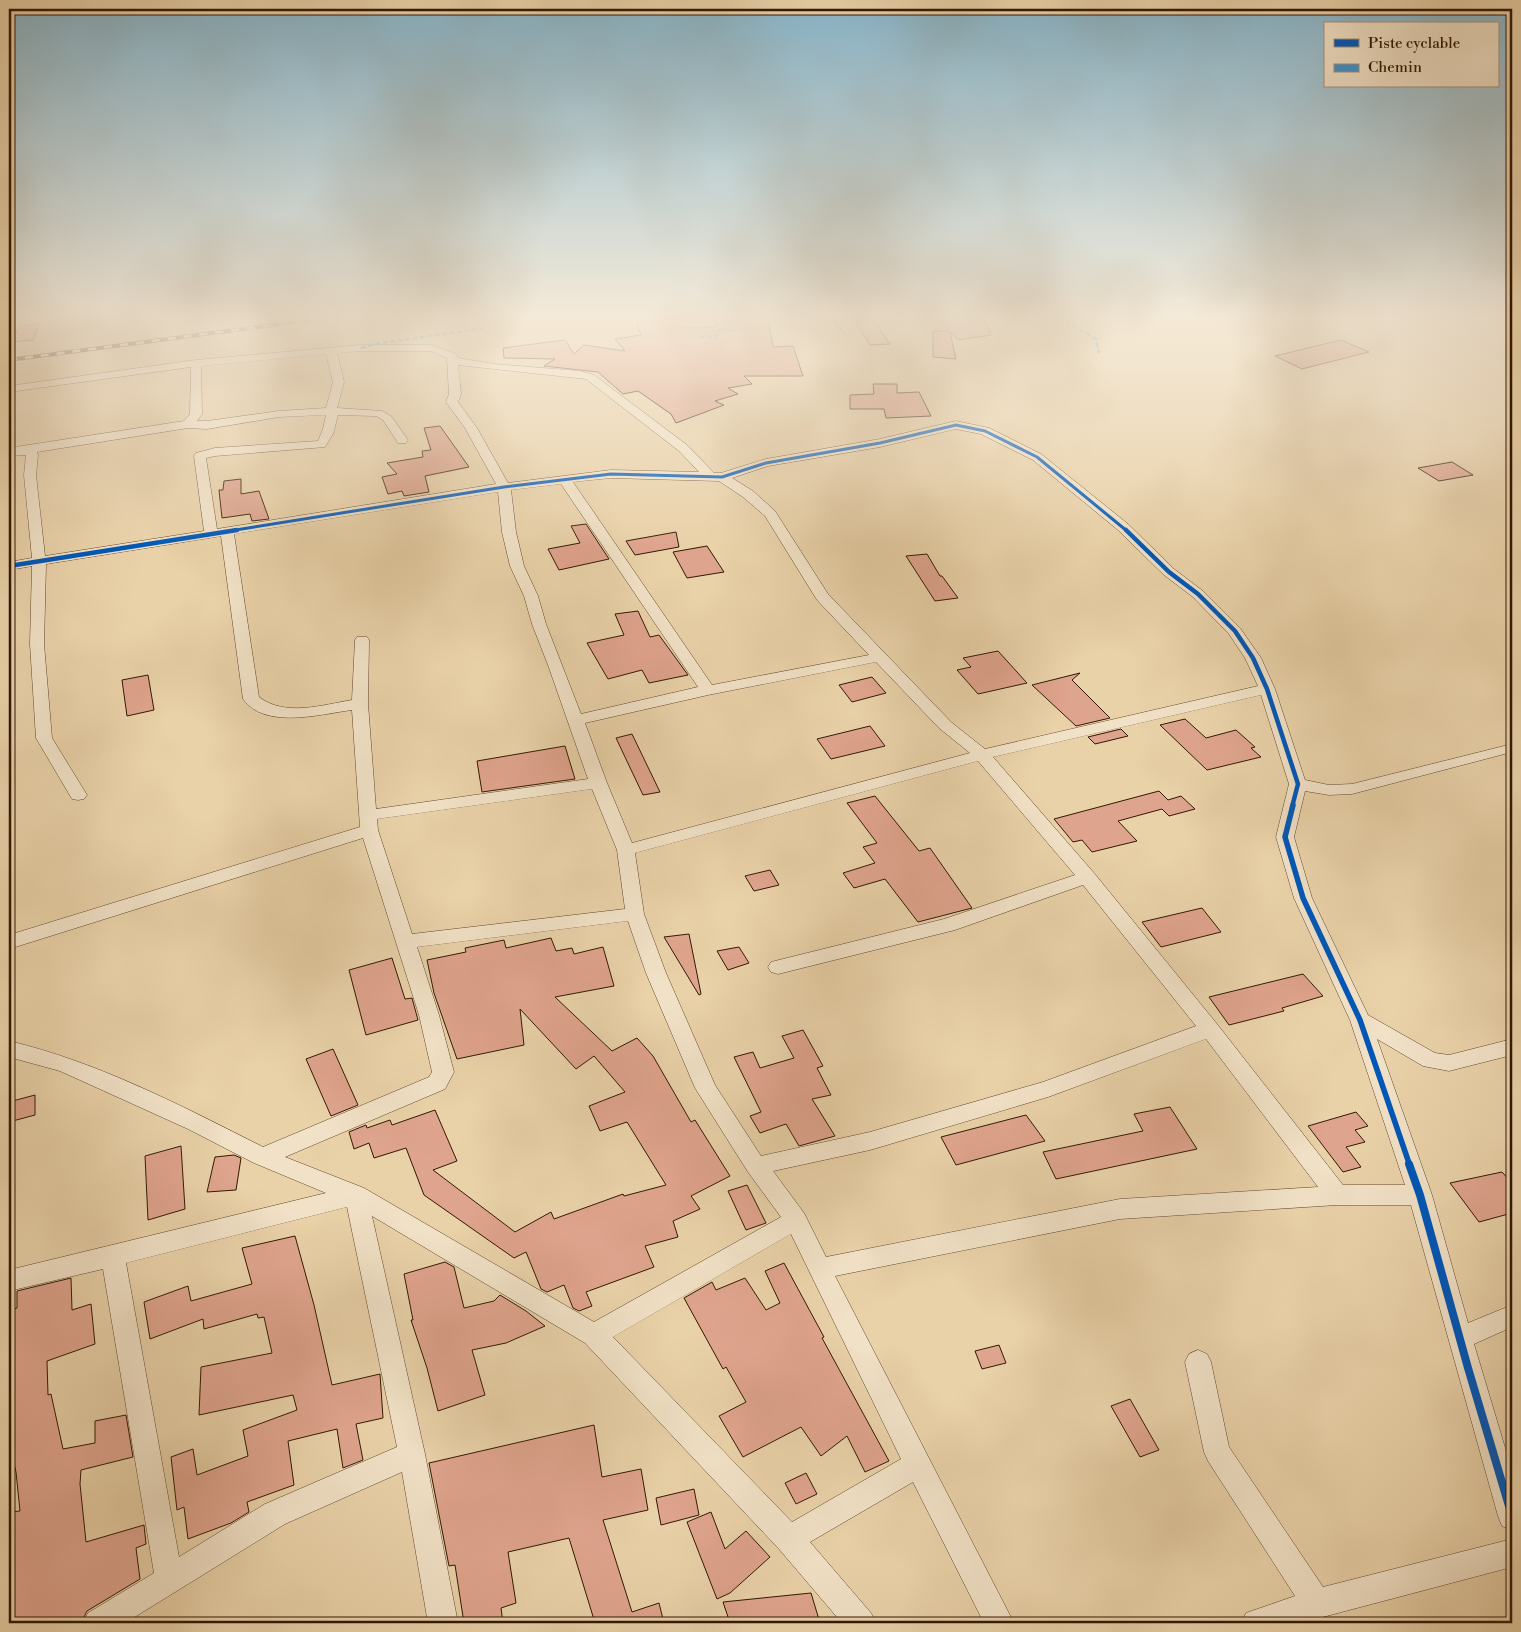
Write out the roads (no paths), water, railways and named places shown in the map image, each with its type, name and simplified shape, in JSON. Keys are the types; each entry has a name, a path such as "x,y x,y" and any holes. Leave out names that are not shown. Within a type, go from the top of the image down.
{"street":[{"path":"188,424 196,414 196,394"},
{"path":"336,394 331,407 333,416 324,442 321,444 215,452 200,456 219,532 252,698 264,709 289,714 360,704"},
{"path":"455,394 452,402 471,428 504,487 509,532 517,566 531,596 539,624 556,665 598,783 626,850 636,914 656,973 706,1088 756,1166 796,1220 998,1623"},
{"path":"612,394 683,448 707,471 748,494 770,514 822,597 945,725 982,755 1087,877 1210,1029 1337,1195"},
{"path":"9,452 188,424 207,425 279,414 332,411 378,413 387,418 402,440"},
{"path":"9,566 504,487 611,474 716,476 766,463 880,443 956,425 984,431 1037,457 1123,527 1169,572 1198,594 1235,631 1253,658 1267,689 1285,738 1298,784 1285,836 1303,898 1360,1020 1420,1196 1512,1516"},
{"path":"29,450 32,455 30,475 39,561 37,644 44,738 78,795"},
{"path":"565,480 708,690"},
{"path":"262,1157 438,1083 443,1072 429,1015 369,822 360,704 362,640"},
{"path":"576,720 708,690 880,657"},
{"path":"626,850 982,755 1267,689"},
{"path":"1298,784 1329,790 1352,789 1510,748"},
{"path":"9,942 369,822 598,783"},
{"path":"778,967 948,925 1087,877"},
{"path":"405,942 636,914"},
{"path":"1360,1020 1430,1060 1448,1063 1512,1047"},
{"path":"756,1166 870,1141 1048,1089 1210,1029"},
{"path":"9,1050 66,1066 196,1123 262,1157 356,1195 594,1335 789,1539 860,1623"},
{"path":"9,1280 356,1195"},
{"path":"356,1195 412,1454 443,1623"},
{"path":"819,1269 1120,1209 1337,1195 1420,1196"},
{"path":"594,1335 796,1220"},
{"path":"113,1256 169,1580"},
{"path":"1460,1338 1512,1316"},
{"path":"1198,1362 1217,1452 1317,1603"},
{"path":"98,1623 275,1514 412,1454"},
{"path":"789,1539 918,1464"},
{"path":"1256,1623 1317,1603 1512,1553"}]}
